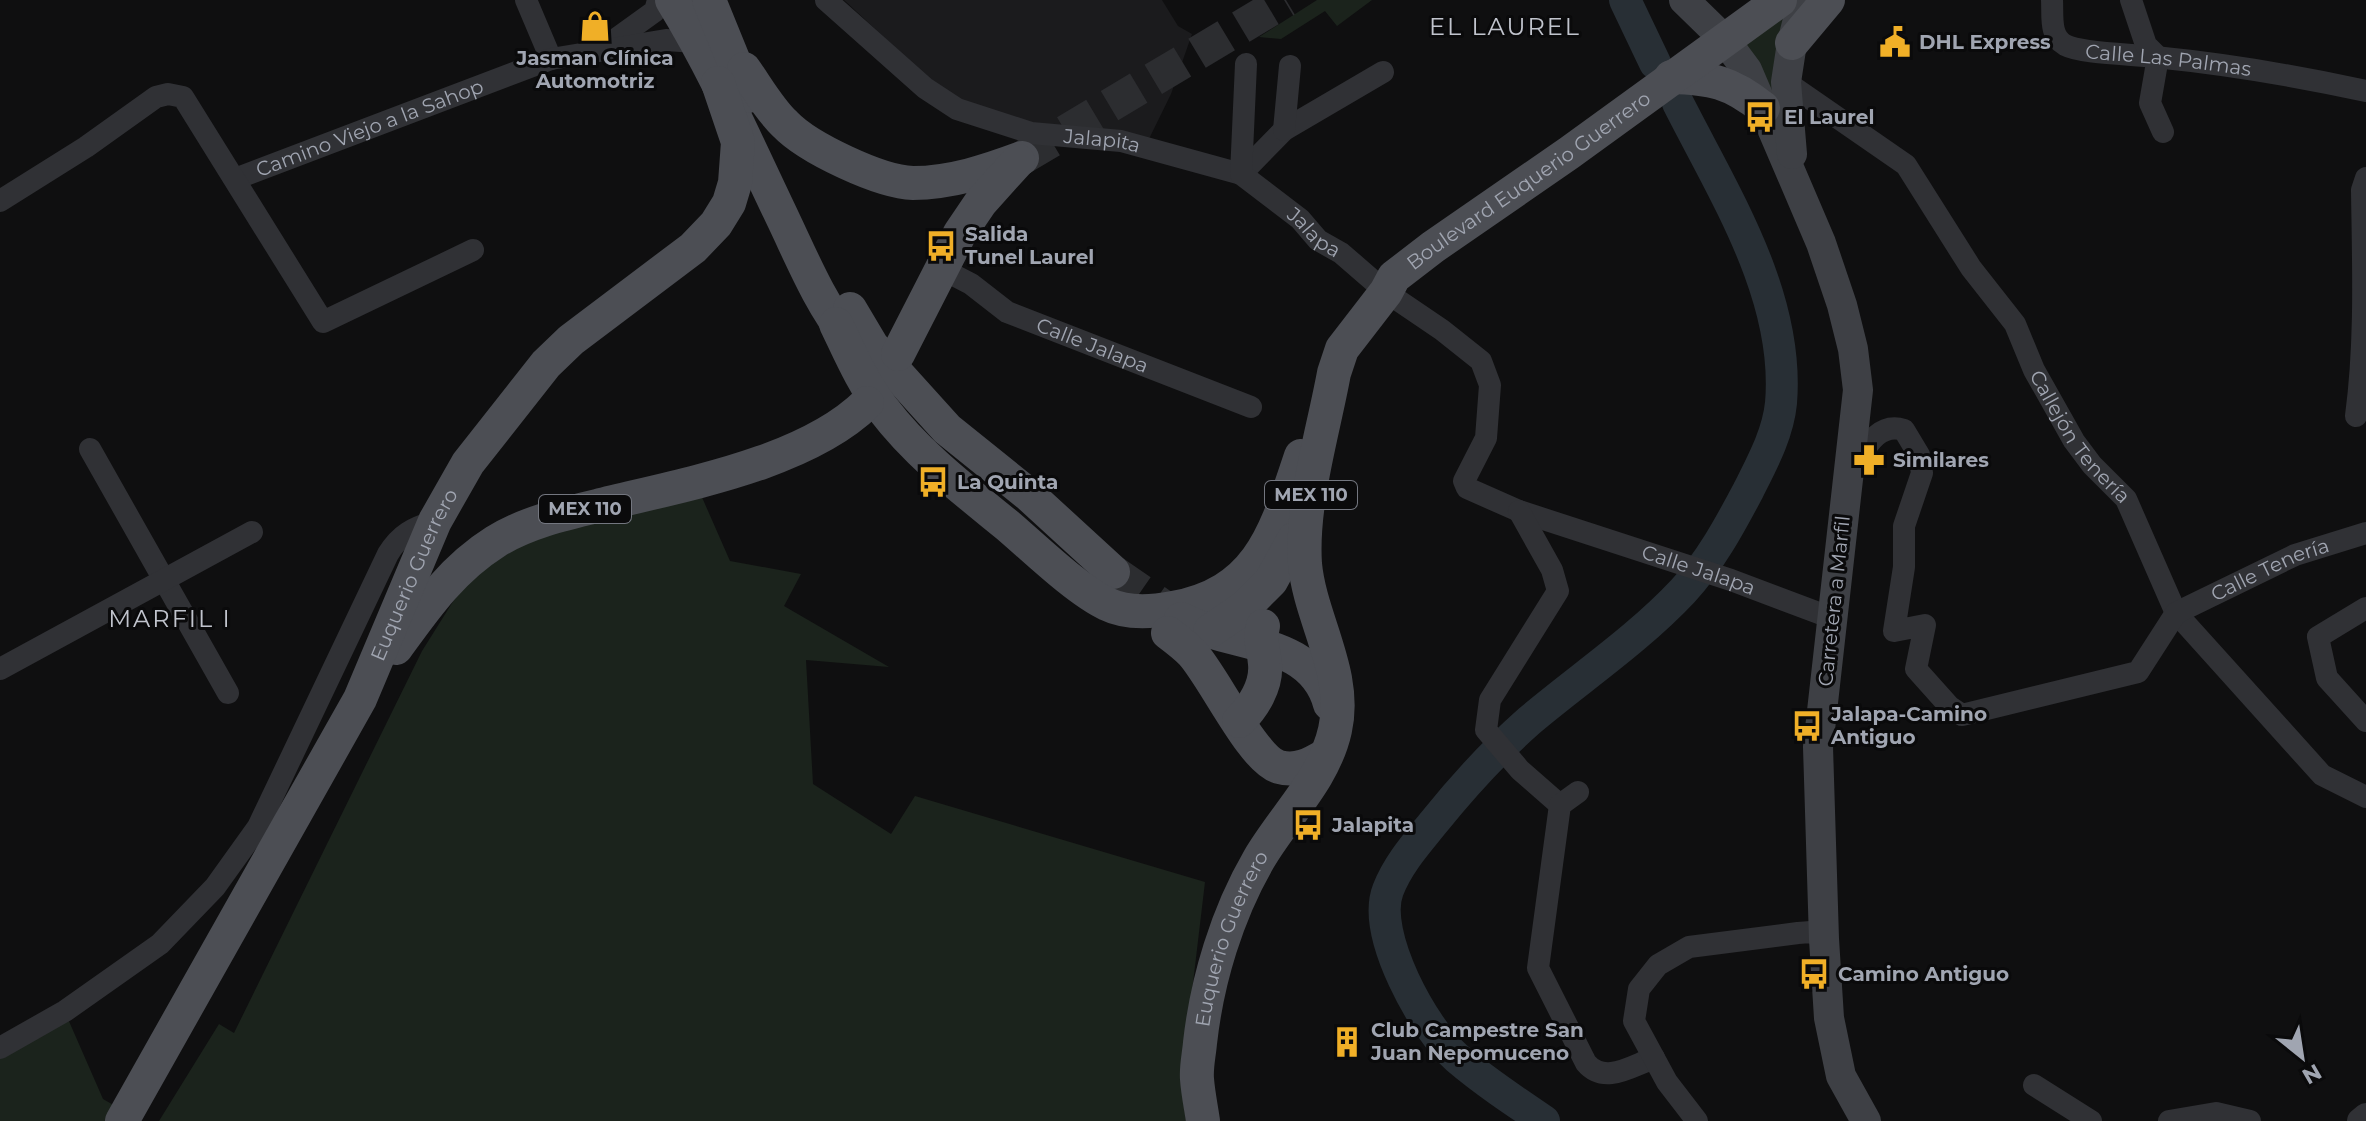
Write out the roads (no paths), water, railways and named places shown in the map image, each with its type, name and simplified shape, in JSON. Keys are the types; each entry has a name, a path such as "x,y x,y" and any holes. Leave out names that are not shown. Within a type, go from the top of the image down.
{"main road":[{"name":"MEX 110","path":"672,0 711,43 812,240 872,346 947,429 1029,495 1108,579 974,476 903,405 836,324 718,83 711,43 709,0"},
{"name":"Carretera a Marfil","path":"1684,0 1724,39 1747,70 1821,243 1853,349 1858,390 1818,747 1829,1018 1841,1076 1866,1121"},
{"name":"MEX 110","path":"1724,39 1780,0"},
{"name":"Carretera a Marfil","path":"1794,180 1786,82 1803,0"},
{"path":"1792,43 1828,0"},
{"name":"Boulevard Euquerio Guerrero","path":"1331,742 1337,708 1334,676 1308,589 1305,534 1334,373 1342,349 1386,285 1433,247 1569,153 1724,39"},
{"path":"711,43 784,123 811,145 846,162 910,183 954,179 1022,158 981,202 960,233 898,354"},
{"path":"1671,77 1723,82 1745,93 1763,108"},
{"name":"Euquerio Guerrero","path":"122,1121 360,699 435,521 468,463 546,364 571,340 693,248 716,224 729,203 738,161 738,142 718,83"},
{"path":"836,324 863,380 882,409 962,488 1108,605 1136,611 1163,610 1211,597 1233,585 1250,570 1266,548 1279,521 1301,455 1322,369 1335,341 1386,285"},
{"name":"MEX 110","path":"360,699 437,592 454,574 496,541 551,519 778,455 829,434 867,403"},
{"path":"1186,628 1245,607 1271,581 1308,514"},
{"path":"1239,721 1257,698 1264,674 1265,663 1259,642 1271,581"},
{"path":"1186,628 1259,642 1308,666 1326,691 1331,742 1296,769 1272,764 1261,755 1192,653 1186,628"},
{"name":"Euquerio Guerrero","path":"1203,1121 1196,1076 1202,1029 1225,934 1260,859 1311,785 1331,742"}],"street":[{"path":"526,0 551,59"},
{"name":"Camino Viejo a la Sahop","path":"597,52 655,11 658,0"},
{"name":"Jalapita","path":"826,0 925,88 957,109 1031,133 1121,141 1241,174"},
{"name":"Calle Las Palmas","path":"2052,0 2053,31 2064,44 2087,50 2158,57 2319,81 2366,91"},
{"path":"2131,0 2146,45 2158,57 2150,103 2163,132"},
{"name":"Camino Viejo a la Sahop","path":"235,179 551,59 666,40 711,43"},
{"path":"1241,174 1246,64"},
{"path":"1284,130 1290,66"},
{"path":"1241,174 1284,130 1383,72"},
{"name":"Callejón Tenería","path":"1786,82 1906,165 1971,268 2015,324 2034,370 2074,441 2092,465 2126,499 2176,613 2322,775 2366,797"},
{"path":"0,201 86,147 141,106 168,94 183,97 323,322 473,250"},
{"name":"Jalapa","path":"1241,174 1300,219 1318,240 1386,285 1481,361 1490,385 1486,438 1464,481 1467,488 1519,511"},
{"path":"2356,416 2361,379 2363,306 2362,190 2366,178"},
{"name":"Calle Jalapa","path":"942,269 971,284 1007,312 1251,407"},
{"path":"1849,471 1879,431 1893,426 1904,430 1919,455 1922,473 1904,526 1904,567 1894,631 1925,625 1916,669 1950,707 1962,715 2138,672 2176,613"},
{"path":"90,449 228,693"},
{"path":"1519,511 1552,570 1558,591 1490,700 1486,730 1520,770 1569,799 1538,968 1594,1073 1605,1075 1654,1058"},
{"name":"Calle Jalapa","path":"1519,511 1731,580 1832,618"},
{"path":"0,1048 65,1011 160,944 215,887 258,827 388,554 398,538 414,528 435,521"},
{"path":"0,669 252,532"},
{"name":"Calle Tenería","path":"2176,613 2295,555 2366,533"},
{"path":"2366,608 2318,637 2327,678 2366,721"},
{"path":"1697,1121 1667,1082 1634,1021 1639,989 1658,965 1689,947 1811,932 1824,939"},
{"path":"2034,1085 2091,1121"},
{"path":"2169,1121 2216,1113 2250,1121"},
{"path":"2360,1121 2366,1116"}],"waterway":[{"path":"1625,0 1655,63"},
{"path":"1544,1121 1457,1058 1430,1026 1416,1004 1394,955 1385,909 1388,890 1402,863 1479,770 1529,721 1647,626 1693,580 1734,517 1773,437 1781,403 1781,363 1775,324 1764,285 1733,210 1678,103"}],"tunnel":[{"path":"1022,158 1286,0"},
{"path":"1113,572 1181,619"}],"place":[{"name":"Jasman Clínica Automotriz","path":"595,26"},
{"name":"DHL Express","path":"1895,42"},
{"name":"El Laurel","path":"1760,117"},
{"name":"Salida Tunel Laurel","path":"941,246"},
{"name":"Similares","path":"1869,460"},
{"name":"La Quinta","path":"933,482"},
{"name":"Jalapa-Camino Antiguo","path":"1807,726"},
{"name":"Jalapita","path":"1308,825"},
{"name":"Camino Antiguo","path":"1814,974"},
{"name":"Club Campestre San Juan Nepomuceno","path":"1347,1042"}],"district":[{"name":"EL LAUREL","path":"1505,26"},
{"name":"MARFIL I","path":"170,618"}]}
